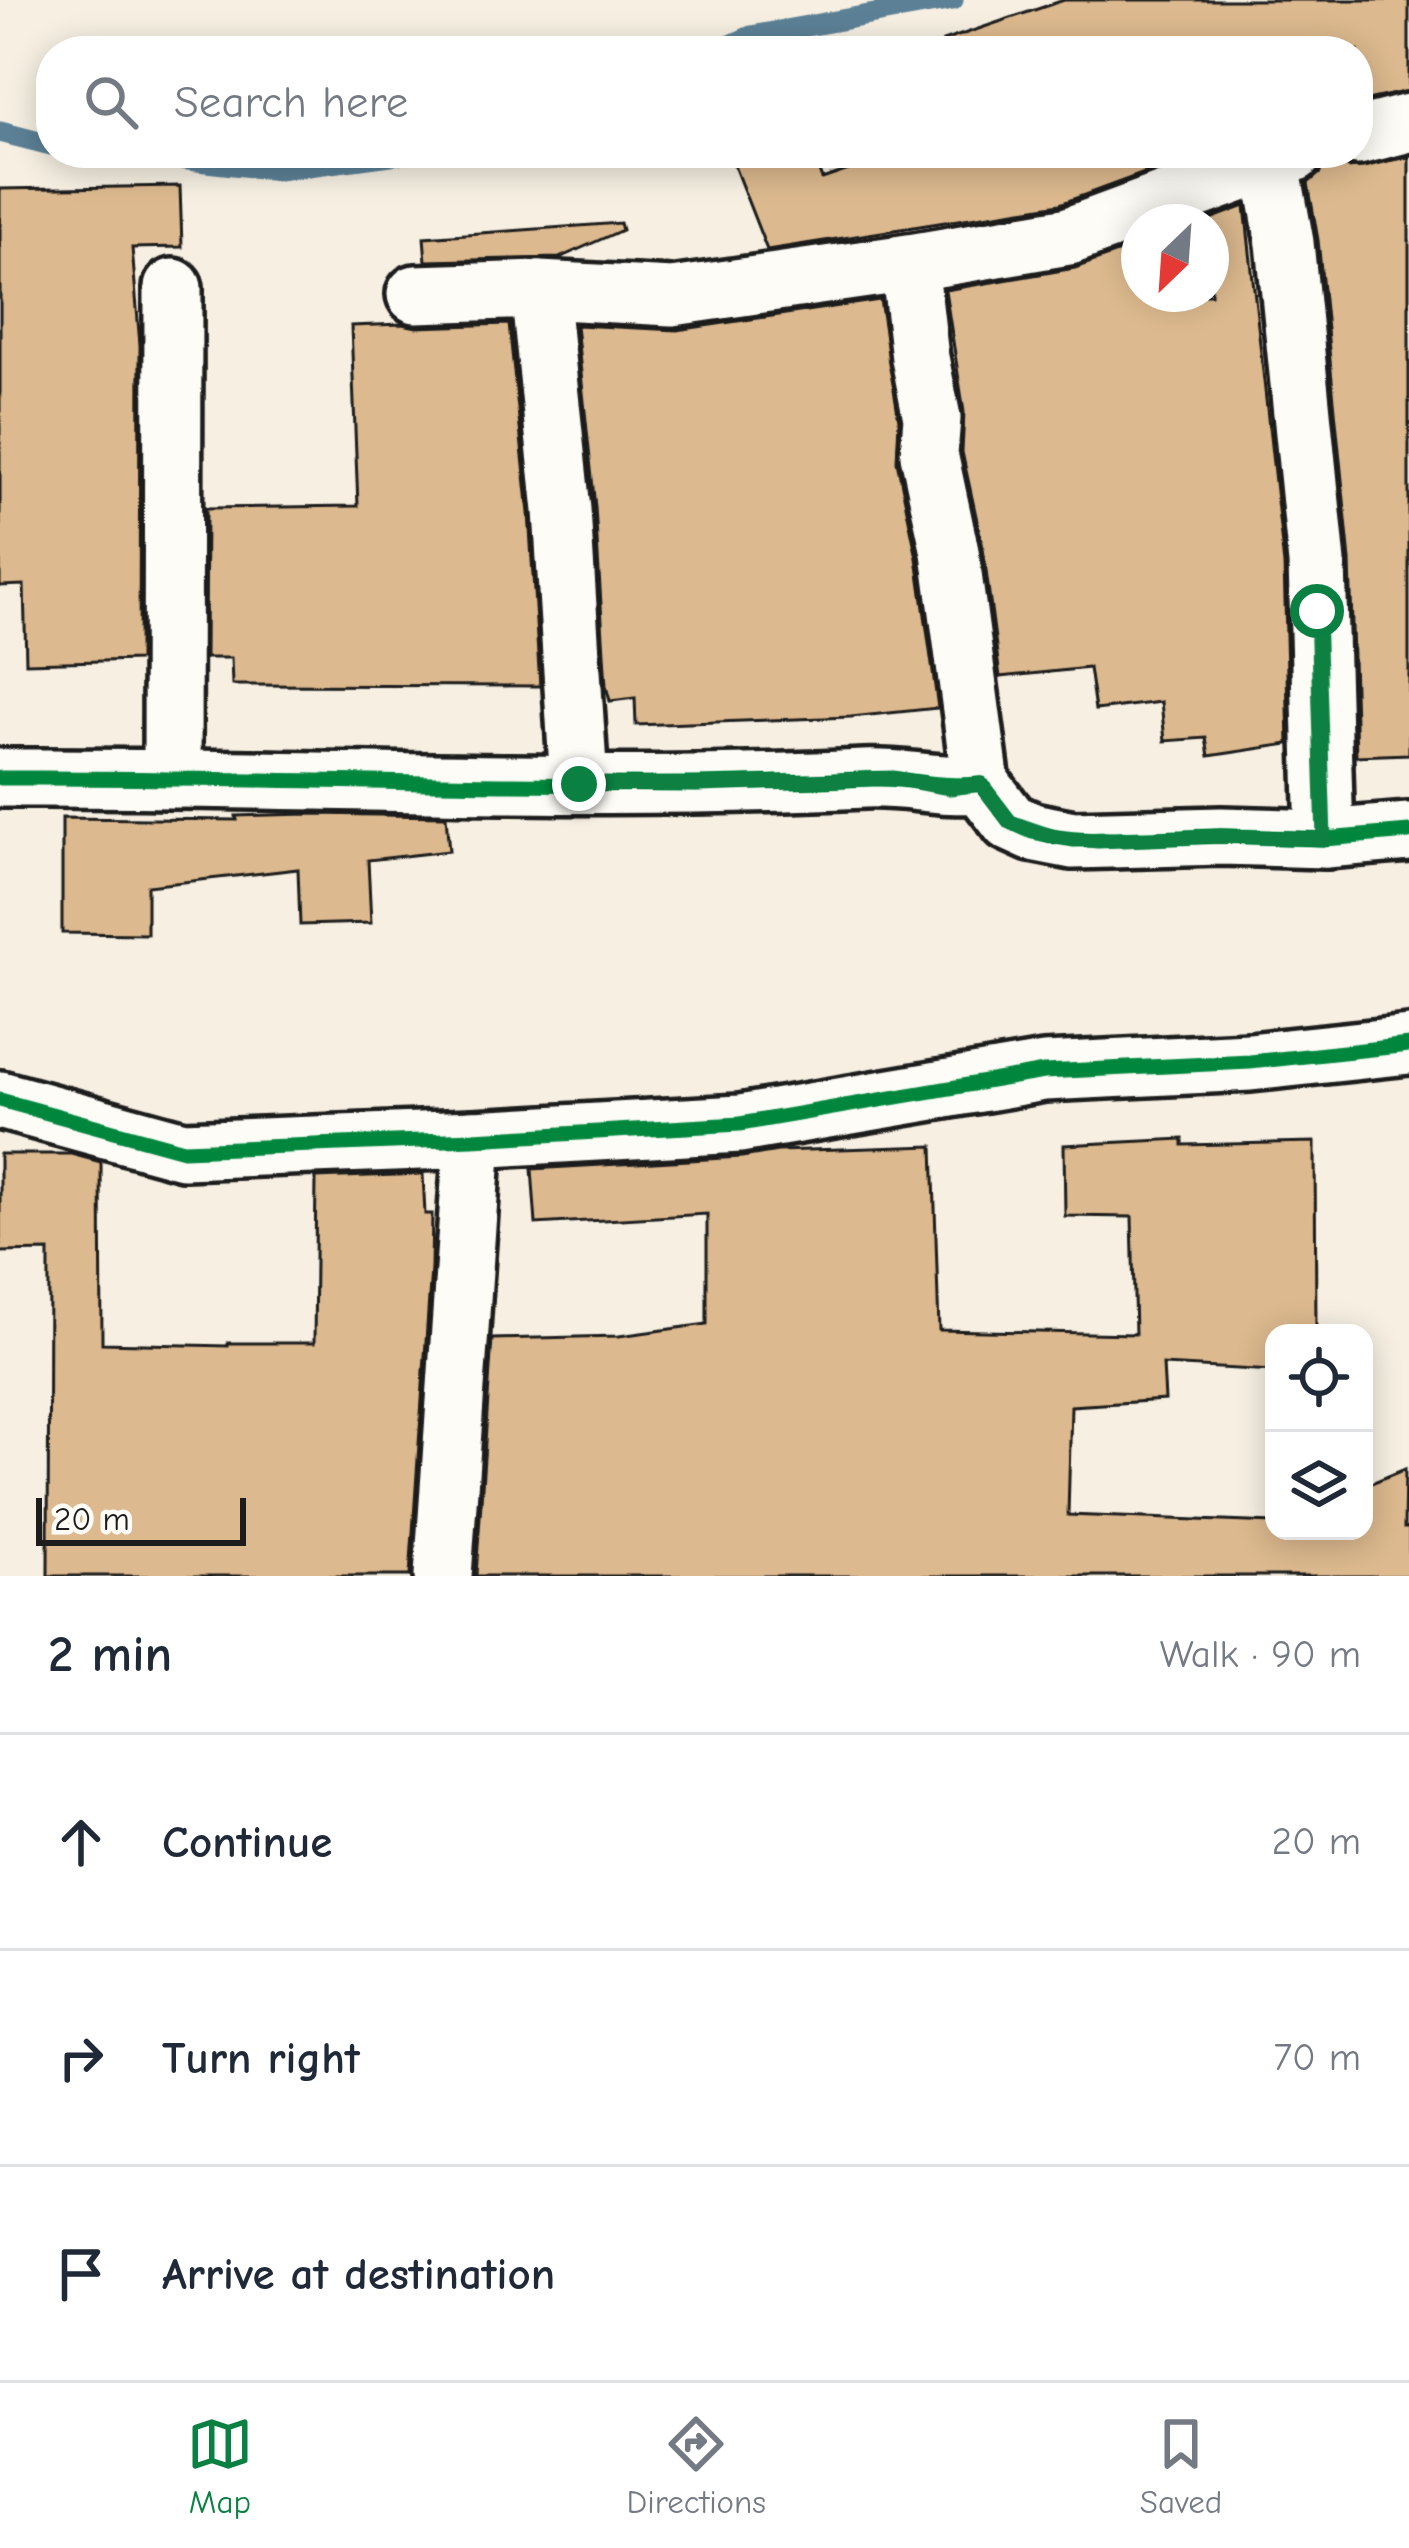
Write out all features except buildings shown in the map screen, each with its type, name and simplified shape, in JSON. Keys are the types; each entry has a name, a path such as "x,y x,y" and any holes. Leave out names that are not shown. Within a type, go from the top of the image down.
{"street":[{"path":"1373,132 1409,122"},
{"path":"416,294 539,290 672,297 909,263 1069,236 1250,168"},
{"path":"1282,168 1285,243 1317,563 1324,839"},
{"path":"909,263 932,418 928,454 950,552 981,784 1010,822 1054,837 1098,841 1221,836 1324,839 1409,832"},
{"path":"172,778 173,288"},
{"path":"539,290 562,510 579,784"},
{"path":"0,778 698,785 893,778 950,788 981,784"},
{"path":"0,1100 184,1150 740,1124 1044,1072 1250,1062 1409,1045"},
{"path":"442,1576 473,1138"}],"waterway":[{"path":"751,36 953,0"},
{"path":"0,132 36,141"},
{"path":"260,168 293,168"}],"cycle path":[{"path":"0,778 540,784 879,779 981,784 1010,822 1073,840 1325,839 1409,832"},
{"path":"0,1100 183,1150 473,1139 740,1124 1044,1072 1250,1062 1409,1045"}],"route":[{"path":"579,784 893,778 950,788 981,784 1010,822 1054,837 1098,841 1221,836 1324,839 1317,611"}]}
